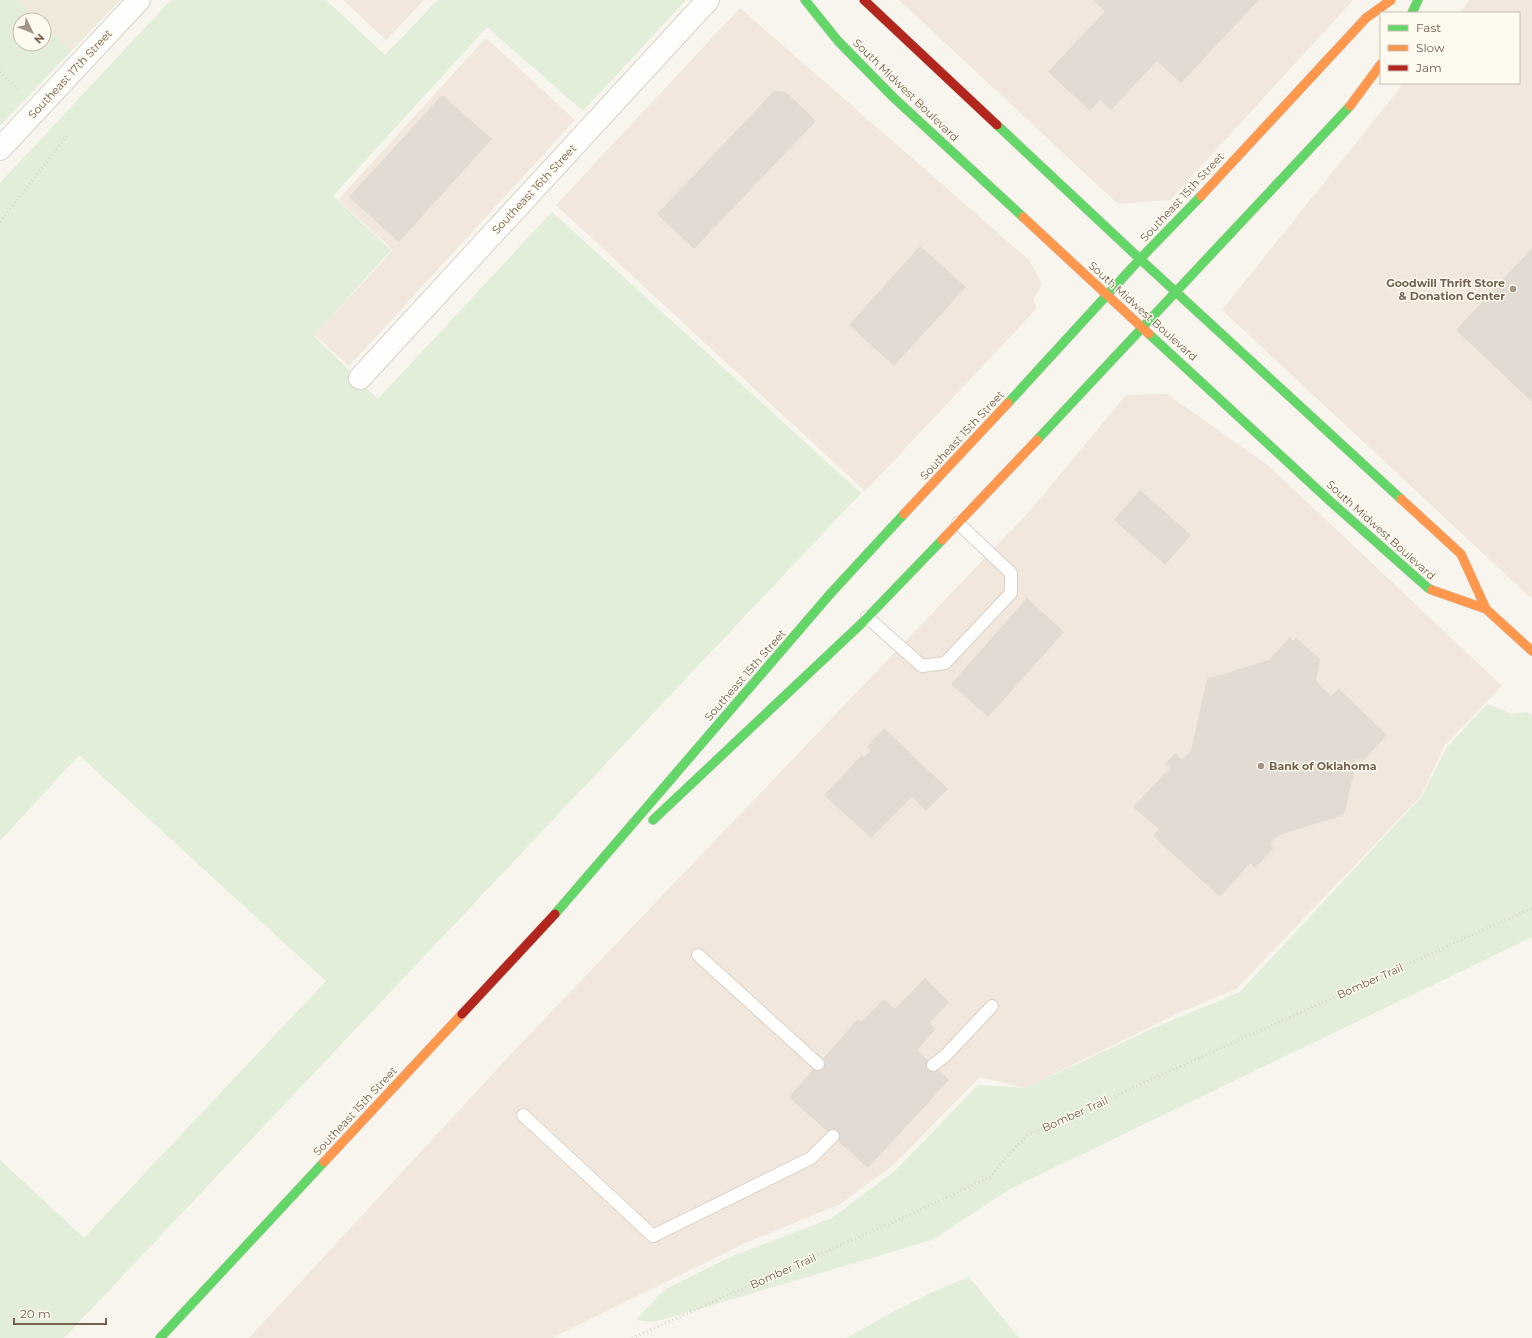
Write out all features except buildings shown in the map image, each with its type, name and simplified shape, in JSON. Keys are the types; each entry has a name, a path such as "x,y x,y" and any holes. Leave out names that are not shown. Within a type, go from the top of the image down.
{"main road":[{"name":"South Midwest Boulevard","path":"805,0 838,42 894,98 1107,296 1143,327 1332,502 1428,588 1486,609 1532,651"},
{"name":"South Midwest Boulevard","path":"864,0 1140,259 1461,554 1486,609"},
{"name":"Southeast 15th Street","path":"160,1338 568,900 831,594 1140,259 1179,220 1366,18 1390,0"},
{"path":"1412,12 1418,0"},
{"path":"646,826 867,618 1348,109 1380,65"},
{"name":"Southeast 15th Street","path":"568,900 629,842"}],"street":[{"name":"Southeast 17th Street","path":"0,149 139,0"},
{"name":"Southeast 16th Street","path":"360,378 708,0"}],"lane":[{"path":"867,618 922,666 945,663 1011,592 1011,573 958,523"},
{"path":"698,955 818,1064"},
{"path":"933,1064 945,1056 992,1006"},
{"path":"523,1115 653,1236 811,1158 833,1136"}],"path":[{"path":"0,72 20,91"},
{"path":"0,222 67,136"},
{"name":"Bomber Trail","path":"632,1338 990,1177 1010,1153 1028,1135 1532,908"}],"shaded area":[{"path":"17,0 120,0 71,51 52,33 52,12 30,12"},
{"path":"343,0 424,0 386,40"},
{"path":"899,0 1353,0 1170,200 1118,204"},
{"path":"1470,0 1532,0 1532,599 1222,310 1403,84 1520,84 1520,12 1460,12"},
{"path":"740,8 1029,260 1042,284 1033,300 1037,308 865,491 556,205"},
{"path":"486,38 575,120 349,366 315,335 393,250 338,200"},
{"path":"1167,394 1269,466 1502,686 1445,745 1421,796 1236,989 1181,1012 1025,1088 980,1077 893,1165 840,1204 743,1244 552,1338 249,1338 513,1052 1030,511 1126,395"}],"green space":[{"path":"0,0 17,0 30,12 12,12 12,52 52,52 52,33 71,51 0,126"},
{"path":"171,0 326,0 385,55 438,0 686,0 583,111 487,27 333,196 391,250 314,336 378,399 552,212 861,493 64,1338 0,1338 0,1160 84,1238 326,981 79,755 0,841 0,183"},
{"path":"1487,704 1512,714 1527,712 1532,716 1532,937 1010,1189 932,1240 655,1322 636,1320 664,1290 730,1257 832,1218 896,1170 978,1085 1025,1088 1156,1027 1240,992 1422,796 1447,747"},
{"path":"969,1277 1019,1338 847,1338 922,1297"}],"traffic: fast":[{"path":"805,0 838,41 894,98 1023,217"},
{"path":"1412,12 1418,0"},
{"path":"1037,440 1350,106"},
{"path":"997,125 1401,499"},
{"path":"1008,403 1140,259 1201,196"},
{"path":"1149,334 1331,502 1432,590"},
{"path":"555,914 831,593 904,514"},
{"path":"653,820 861,624 942,540"},
{"path":"160,1338 324,1162"}],"traffic: slow":[{"path":"1201,196 1366,18 1391,0"},
{"path":"1350,106 1380,65"},
{"path":"1023,217 1149,334"},
{"path":"904,514 1008,403"},
{"path":"942,540 1037,440"},
{"path":"1401,499 1461,554 1486,609 1532,651"},
{"path":"1432,590 1486,609"},
{"path":"324,1162 462,1014"}],"traffic: jam":[{"path":"864,0 997,125"},
{"path":"462,1014 555,914"}],"place":[{"name":"Goodwill Thrift Store & Donation Center","path":"1513,289"},
{"name":"Bank of Oklahoma","path":"1261,766"}]}
